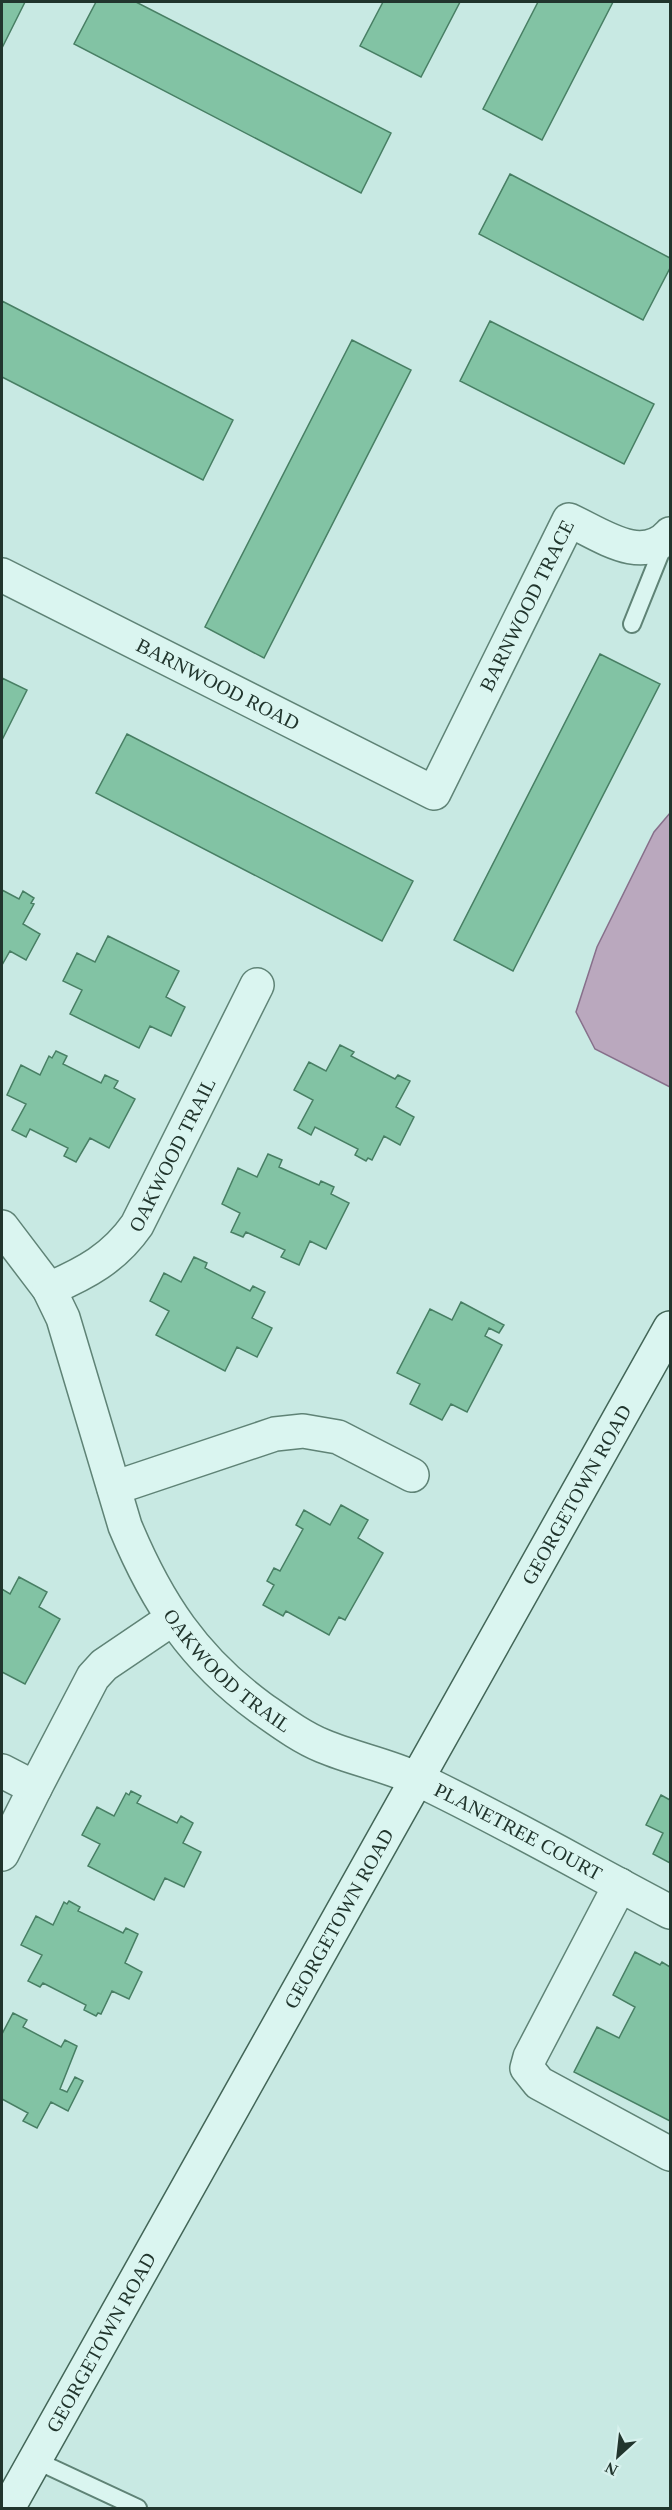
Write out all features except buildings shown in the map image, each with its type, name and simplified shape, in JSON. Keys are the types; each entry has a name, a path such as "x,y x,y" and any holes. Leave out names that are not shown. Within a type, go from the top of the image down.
{"street":[{"name":"BARNWOOD TRACE","path":"434,793 569,520 628,548 652,548 669,536"},
{"name":"BARNWOOD ROAD","path":"2,575 434,793"},
{"name":"OAKWOOD TRAIL","path":"49,1289 101,1263 125,1242 137,1225 257,985"},
{"name":"OAKWOOD TRAIL","path":"2,1227 49,1289 74,1348 114,1488 138,1557 172,1619 206,1661 231,1686 287,1727 323,1746 416,1779"},
{"name":"GEORGETOWN ROAD","path":"8,2508 670,1328"},
{"path":"114,1488 275,1434 303,1431 338,1437 412,1475"},
{"path":"2,1854 93,1677 104,1665 172,1619"},
{"path":"2,1771 35,1788"},
{"name":"PLANETREE COURT","path":"416,1779 670,1912"},
{"name":"PLANETREE COURT","path":"620,1885 530,2057 527,2068 539,2083 670,2154"}],"lane":[{"path":"632,624 669,536"},
{"path":"35,2460 138,2508"}],"shaded area":[{"path":"670,813 670,1087 595,1049 576,1012 597,947 654,832"}]}
